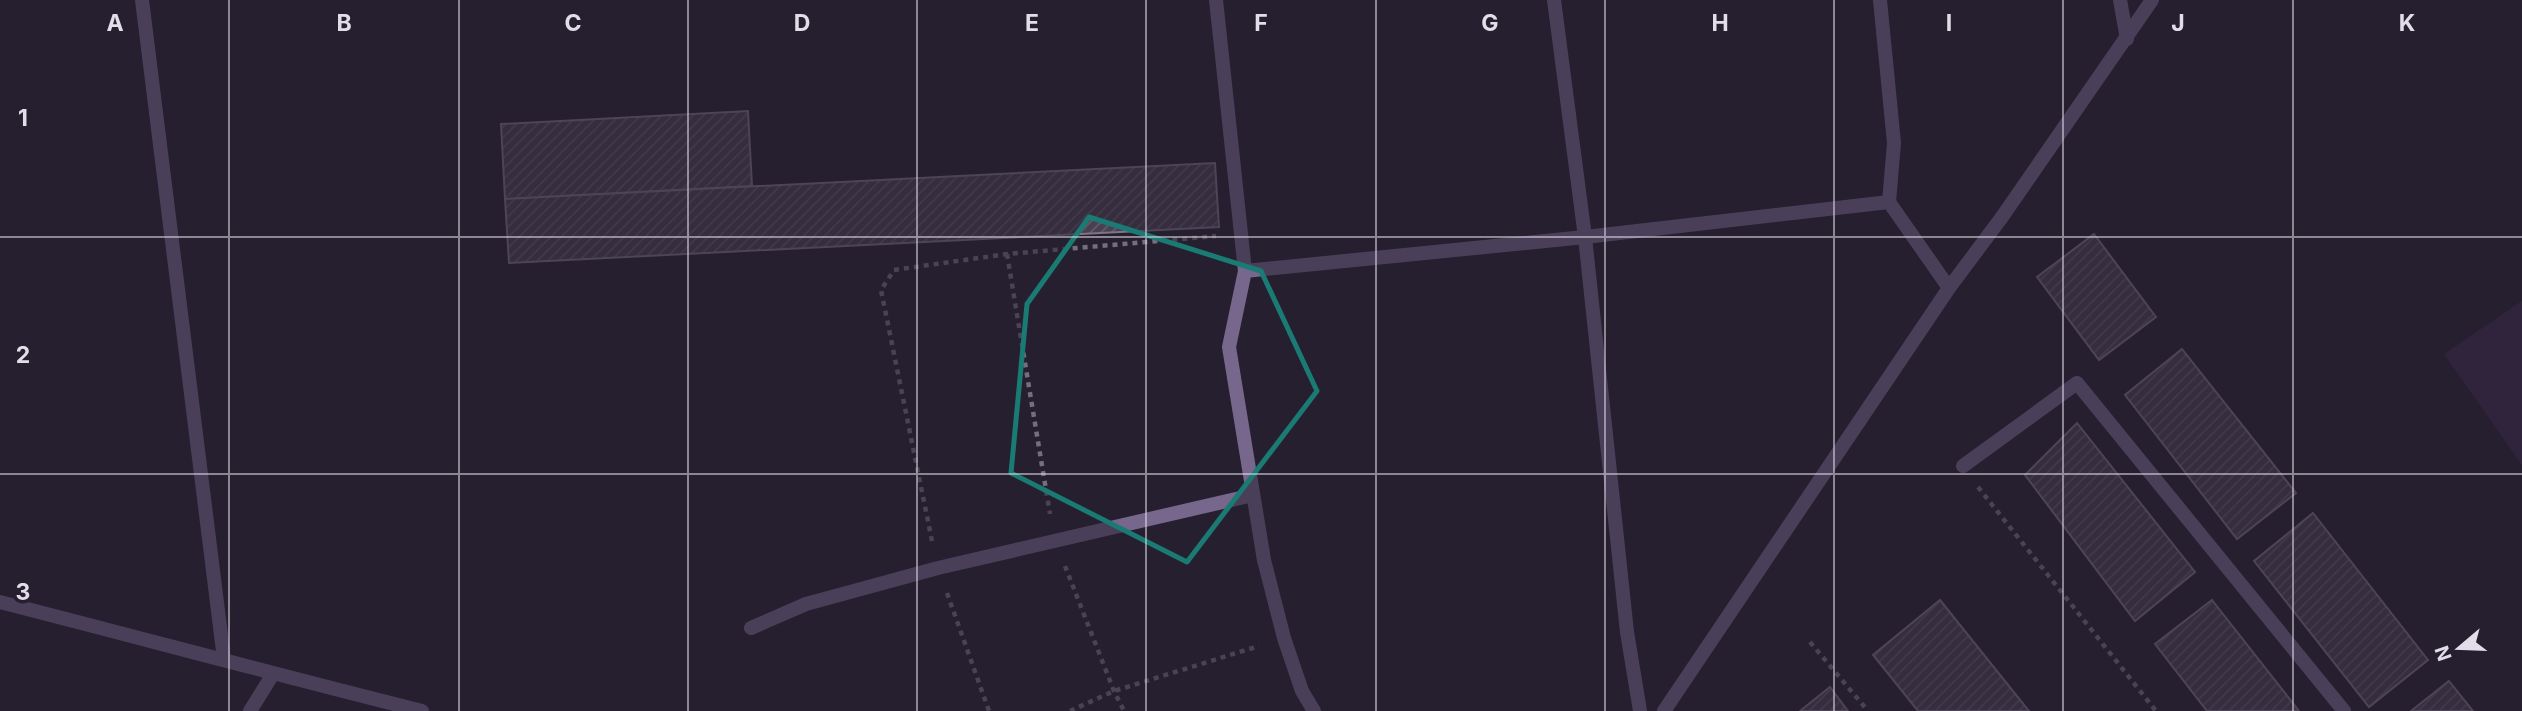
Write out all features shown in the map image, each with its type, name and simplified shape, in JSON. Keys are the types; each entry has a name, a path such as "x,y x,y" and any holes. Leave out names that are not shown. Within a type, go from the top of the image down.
{"street":[{"path":"142,0 224,659"},
{"path":"1216,0 1245,271 1229,347 1264,560 1283,638 1302,691 1314,711"},
{"path":"1554,0 1584,237 1627,632 1640,711"},
{"path":"1880,0 1894,143 1889,202 1949,288"},
{"path":"2120,0 2127,39"},
{"path":"1664,711 1949,288 2002,217 2152,0"},
{"path":"1245,271 1584,237 1889,202"},
{"path":"1962,466 2077,383 2344,711"},
{"path":"751,628 806,604 938,568 1253,495"},
{"path":"1,604 422,711"},
{"path":"250,711 273,674"}],"path":[{"path":"989,711 938,568 881,290 886,280 894,270 1007,254 1241,234"},
{"path":"1007,254 1055,540 1124,711"},
{"path":"1962,466 2156,711"},
{"path":"1070,711 1114,691 1283,638"},
{"path":"1810,642 1868,711"}],"highlighted area":[{"path":"1089,217 1261,271 1317,391 1187,562 1011,473 1027,304"}],"shaded area":[{"path":"2522,301 2522,465 2444,354"}],"building":[{"path":"748,111 752,186 505,199 501,124"},
{"path":"1215,163 1219,227 509,263 505,199"},
{"path":"2094,234 2156,317 2099,360 2037,277"},
{"path":"2182,349 2296,493 2237,539 2125,395"},
{"path":"2077,423 2195,572 2135,621 2025,475"},
{"path":"2313,513 2428,660 2369,707 2254,561"},
{"path":"1940,600 2029,711 1918,711 1873,655"},
{"path":"2212,600 2299,711 2207,711 2155,644"},
{"path":"2449,681 2473,711 2411,711"},
{"path":"1830,687 1848,711 1800,711"}]}
